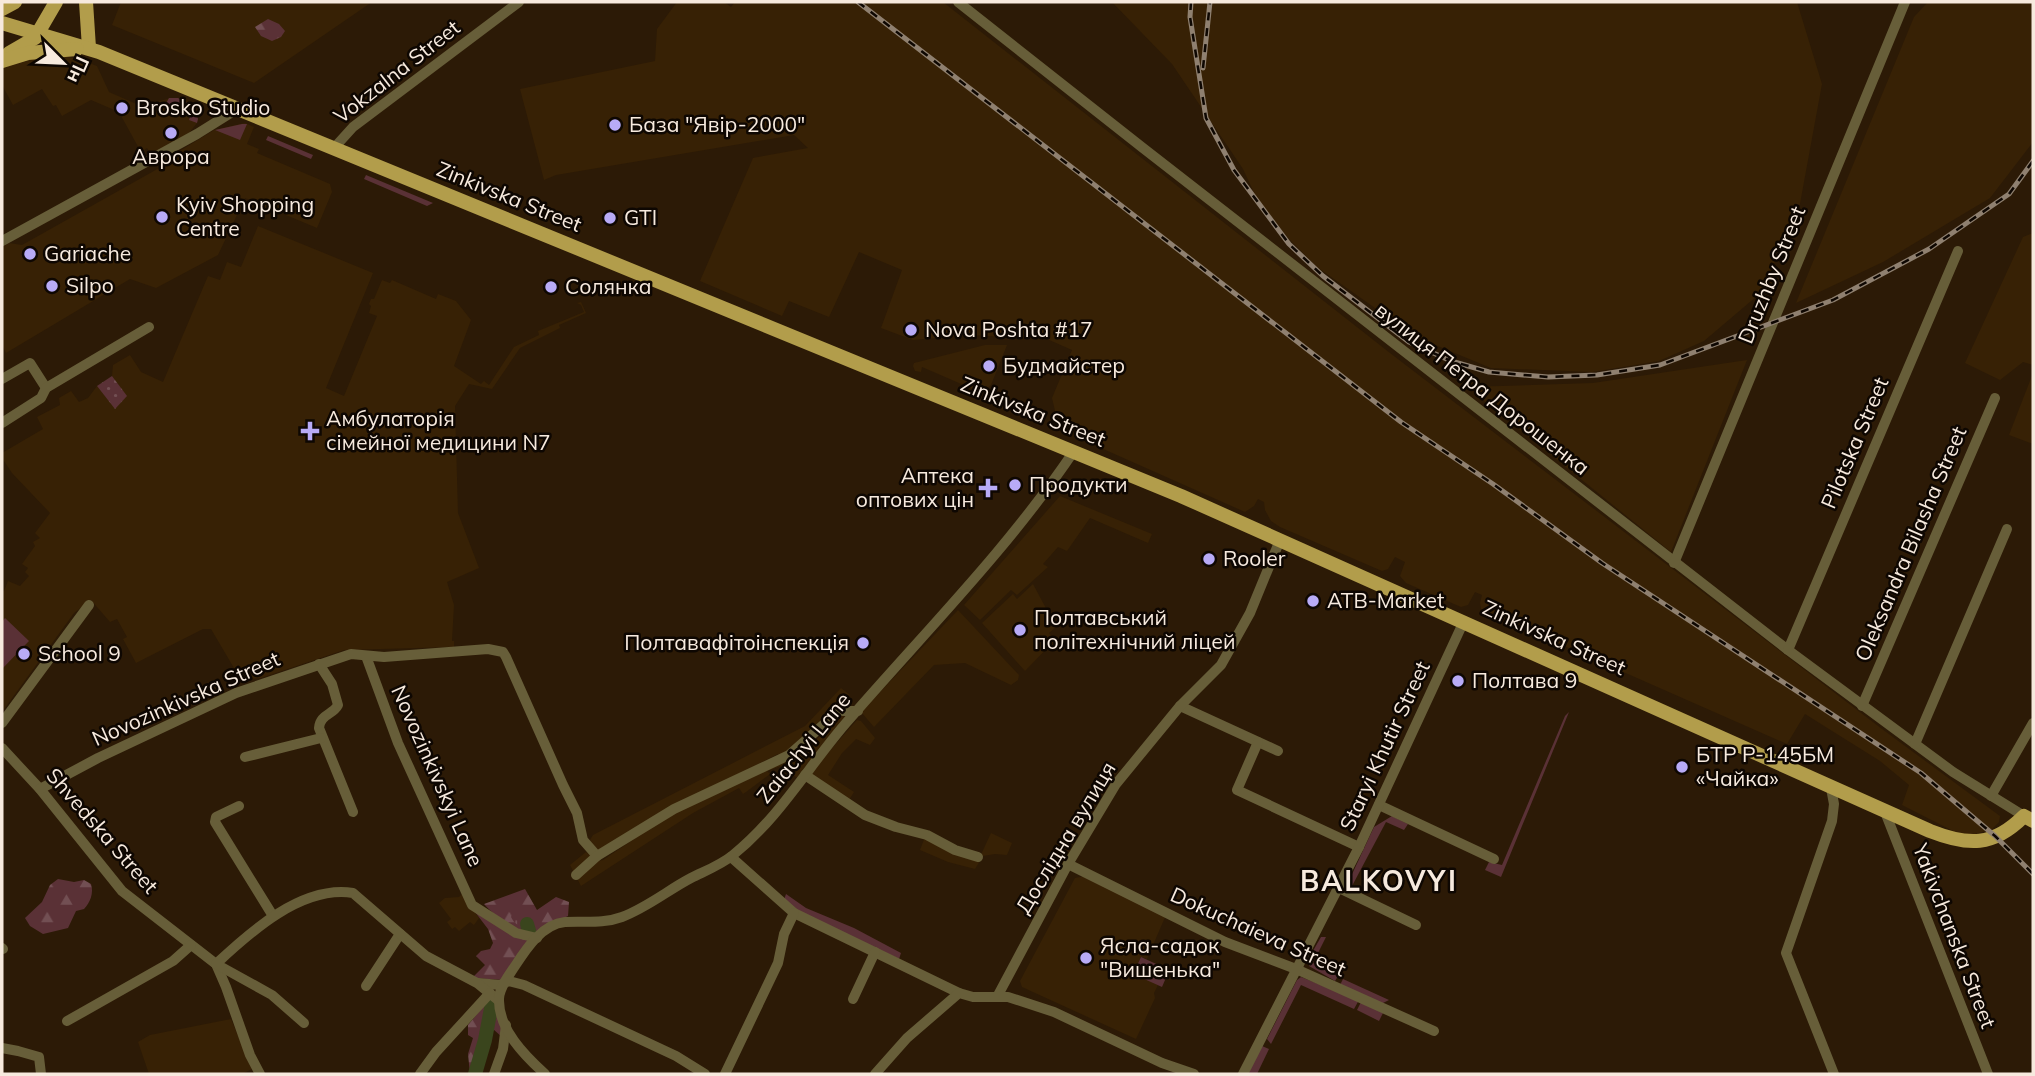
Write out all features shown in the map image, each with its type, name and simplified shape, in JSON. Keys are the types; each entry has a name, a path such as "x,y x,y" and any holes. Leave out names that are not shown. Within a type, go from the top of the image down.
{"main road":[{"path":"2,9 15,2"},
{"path":"2,59 35,38 57,2"},
{"path":"2,59 28,53 89,48 86,2"},
{"name":"Zinkivska Street","path":"2,23 89,48 1074,452 1464,621 1930,831 1966,842 1982,841 2029,818"}],"street":[{"name":"Vokzalna Street","path":"334,148 353,127 519,2"},
{"name":"вулиця Петра Дорошенка","path":"958,2 1788,650 1915,744 1990,796 2029,818"},
{"name":"Druzhby Street","path":"1674,563 1905,2"},
{"path":"2,241 197,134 237,109"},
{"name":"Pilotska Street","path":"1788,650 1958,251"},
{"path":"2,423 41,398 46,388 149,327"},
{"path":"2,379 30,363 46,388"},
{"name":"Oleksandra Bilasha Street","path":"1862,706 1994,398"},
{"name":"Zaiachyi Lane","path":"499,1001 506,982 537,938 548,928 564,922 599,923 621,917 643,908 690,878 731,857 783,805 858,711 1049,488 1074,452"},
{"path":"1915,744 2007,529"},
{"name":"Дослідна вулиця","path":"997,997 1068,864 1116,784 1180,706 1221,665 1250,613 1280,540"},
{"path":"2,723 89,605"},
{"name":"Staryi Khutir Street","path":"1243,1074 1339,888 1464,621"},
{"name":"Novozinkivska Street","path":"40,789 98,758 236,693 319,664 351,654 366,656 488,649 503,652 573,804 583,840 597,856"},
{"name":"Novozinkivskyi Lane","path":"366,656 398,743 476,909 516,933 537,938"},
{"path":"319,664 332,684 338,705 337,709 320,720 318,728 353,812"},
{"path":"1180,706 1278,751"},
{"path":"576,875 597,856 674,809 789,755 839,711 858,711"},
{"path":"1990,796 2033,723"},
{"path":"245,757 321,738"},
{"path":"1258,742 1237,790 1359,847"},
{"name":"Shvedska Street","path":"2,748 40,789 122,891 216,964 272,995 304,1023"},
{"path":"805,775 864,815 926,835 955,850 978,857"},
{"path":"1831,788 1834,804 1832,821 1786,953 1834,1074"},
{"path":"1379,805 1494,859"},
{"path":"239,806 216,817 215,822 273,916"},
{"name":"Yakivchanska Street","path":"1885,812 1988,1074"},
{"path":"731,857 794,913 959,993 972,997 1008,997 1068,1017 1103,1036 1194,1074"},
{"name":"Dokuchaieva Street","path":"1068,864 1225,942 1296,969 1434,1031"},
{"path":"1339,888 1416,925"},
{"path":"260,1074 250,1055 216,964 273,916 312,898 348,892 356,895 426,956 477,983 499,1001 506,1025 523,1052 545,1074"},
{"path":"725,1074 778,963 784,934 794,913"},
{"path":"366,986 400,934"},
{"path":"67,1021 173,961 191,945"},
{"path":"853,999 875,953"},
{"path":"477,983 500,985 506,982 524,985 676,1056 705,1074"},
{"path":"420,1074 436,1052 490,993"},
{"path":"875,1074 898,1047 959,993"},
{"path":"494,1074 503,1049 506,1025"},
{"path":"2,1048 38,1056 41,1074"}],"shaded area":[{"path":"121,2 372,2 254,83 112,25"},
{"path":"677,2 724,2 731,7 735,2 943,2 1390,353 2000,816 1999,822 1992,829 1972,835 1955,832 1902,805 1909,785 1880,761 1805,714 1787,744 1485,611 1481,609 1482,595 1475,592 1468,605 1461,607 1406,583 1400,576 1405,562 1395,557 1388,569 1382,571 1280,527 1271,521 1264,502 1258,499 1254,506 1245,512 1074,436 1066,430 1065,419 1056,415 1052,398 1072,350 1047,339 968,335 913,340 881,328 902,270 859,252 829,317 789,301 782,316 700,281 753,158 808,148 794,135 556,175 544,180 520,89 655,61 657,29"},
{"path":"1112,2 1797,2 1822,84 1797,220 1757,296 1704,341 1659,361 1592,372 1491,368 1416,337 1317,267 1288,238 1257,199 1243,169 1172,64"},
{"path":"1928,2 2033,2 2033,142 1990,198 1883,262 1796,303 1914,17"},
{"path":"51,54 79,59 97,66 109,92 141,106 171,98 186,100 194,106 197,123 189,133 151,155 147,148 141,152 119,112 91,100 62,116 42,89 13,105 2,85 2,68"},
{"path":"245,123 254,127 247,144 259,149 257,153 330,184 332,192 317,228 245,198 218,255 156,288 130,279 6,353 2,345 2,247 9,243 22,245 177,158 178,152 214,130"},
{"path":"258,226 373,273 326,388 344,396 377,316 369,313 369,304 382,280 390,283 392,280 436,299 438,294 456,301 471,320 454,366 481,384 484,381 489,385 514,347 539,335 538,331 584,312 577,303 581,302 586,313 520,348 492,389 469,384 455,406 458,513 479,568 447,582 454,605 454,647 344,650 261,678 241,680 211,629 203,629 136,663 123,639 127,637 117,619 110,622 91,600 74,613 2,712 2,591 8,581 20,586 29,576 25,572 28,568 22,564 35,546 33,542 40,538 35,533 50,513 12,473 2,458 2,453 43,429 37,417 60,405 59,398 71,391 79,402 88,398 97,386 115,408 126,396 112,376 113,365 130,355 141,372 163,382 208,276 220,280 227,262 241,267"},
{"path":"2033,233 2033,365 2023,362 2000,380 1965,363 2023,237"},
{"path":"985,345 1007,345 991,385 982,393 922,367 921,372 915,371 913,366 914,363"},
{"path":"1747,360 1671,552 1467,387 1593,383"},
{"path":"2033,373 2033,444 2009,435"},
{"path":"1060,496 1152,534 1148,543 1090,518 1067,551 1058,547 1043,564 1048,567 1017,595 1011,590 980,620 964,605"},
{"name":"Полтавський політехнічний ліцей","path":"1033,584 1056,627 1049,633 1055,640 1025,671 982,623 1013,594 1017,599"},
{"path":"958,610 1019,675 1018,680 1011,685 965,663 934,665 874,727 861,712"},
{"path":"841,688 850,695 814,732 779,756 778,754 721,783 599,850 593,849 590,840 593,835 805,726"},
{"path":"841,715 848,718 799,779 781,766 767,771 770,774 743,794 739,788 693,813 581,886 570,865 586,852 598,861 603,860 671,814 795,756 809,747"},
{"path":"857,720 861,721 875,738 870,745 856,739 842,753 828,775 854,792 847,803 809,774"},
{"path":"991,833 1012,843 1007,855 983,856 975,869 948,862 920,850 925,837 979,859"},
{"name":"Ясла-садок \"Вишенька\"","path":"1086,876 1166,915 1147,959 1141,957 1133,973 1158,985 1155,998 1136,1039 1022,987 1020,981 1075,878"},
{"path":"462,894 479,918 474,925 470,922 459,931 455,927 452,929 447,922 451,919 439,903 445,898 459,897"},
{"path":"231,1019 252,1069 242,1074 149,1074 138,1042 150,1035"}],"green space":[{"path":"268,19 279,24 285,31 281,37 272,41 261,36 255,27"},
{"path":"169,98 178,98 194,106 197,123 165,105"},
{"path":"247,124 240,140 215,130"},
{"path":"268,136 313,155 311,159 266,140"},
{"path":"366,175 433,203 427,206 364,179"},
{"path":"112,376 127,396 115,409 97,386"},
{"path":"5,618 29,641 2,669 2,622"},
{"path":"1569,712 1501,877 1485,870 1489,862 1502,865"},
{"path":"1392,816 1408,824 1404,830 1386,822 1352,886 1347,885 1374,827"},
{"path":"58,879 74,882 84,880 91,884 91,898 84,909 76,911 68,928 43,934 30,926 25,918 42,902 50,885"},
{"path":"525,889 537,910 556,897 569,902 568,916 538,932 523,932 508,925 484,904"},
{"path":"786,894 806,908 854,928 901,953 899,959 798,911 784,900"},
{"path":"518,911 531,920 530,926 519,926 511,917"},
{"path":"475,912 531,939 504,980 472,978 485,965 476,956 481,951 490,949 493,943 488,929"},
{"path":"1321,937 1326,937 1313,963 1338,976 1335,981 1309,966 1310,956"},
{"path":"1141,957 1165,968 1164,971 1168,973 1162,987 1133,974"},
{"path":"1301,977 1359,1000 1354,1009 1301,985 1271,1044 1267,1039"},
{"path":"1343,979 1389,1000 1381,1004 1340,985"},
{"path":"489,1000 498,1012 502,1037 493,1029 478,1074 470,1074 468,1054 473,1038 468,1035 468,1025"},
{"path":"1361,1002 1383,1013 1379,1021 1357,1010"},
{"path":"1262,1046 1269,1049 1257,1074 1248,1074"}],"waterway":[{"path":"527,924 530,934"},
{"path":"475,1074 492,1003"}],"railway":[{"path":"858,2 1401,422 1602,563 1921,773 1995,836 2033,874"},
{"path":"1191,2 1190,17 1206,118 1234,170 1289,244 1323,276 1409,342 1451,361 1489,372 1548,377 1597,375 1660,365 1833,300 1929,249 2009,194 2033,161"},
{"path":"1203,68 1210,2"}],"place":[{"name":"Brosko Studio","path":"122,108"},
{"name":"База \"Явір-2000\"","path":"615,125"},
{"name":"Аврора","path":"171,133"},
{"name":"Kyiv Shopping Centre","path":"162,217"},
{"name":"GTI","path":"610,218"},
{"name":"Gariache","path":"30,254"},
{"name":"Silpo","path":"52,286"},
{"name":"Солянка","path":"551,287"},
{"name":"Nova Poshta #17","path":"911,330"},
{"name":"Будмайстер","path":"989,366"},
{"name":"Амбулаторія сімейної медицини N7","path":"310,431"},
{"name":"Продукти","path":"1015,485"},
{"name":"Аптека оптових цін","path":"988,488"},
{"name":"Rooler","path":"1209,559"},
{"name":"ATB-Market","path":"1313,601"},
{"name":"Полтавський політехнічний ліцей","path":"1020,630"},
{"name":"Полтавафітоінспекція","path":"863,643"},
{"name":"School 9","path":"24,654"},
{"name":"Полтава 9","path":"1458,681"},
{"name":"БТР Р-145БМ «Чайка»","path":"1682,767"},
{"name":"Ясла-садок \"Вишенька\"","path":"1086,958"}],"district":[{"name":"BALKOVYI","path":"1379,881"}]}
